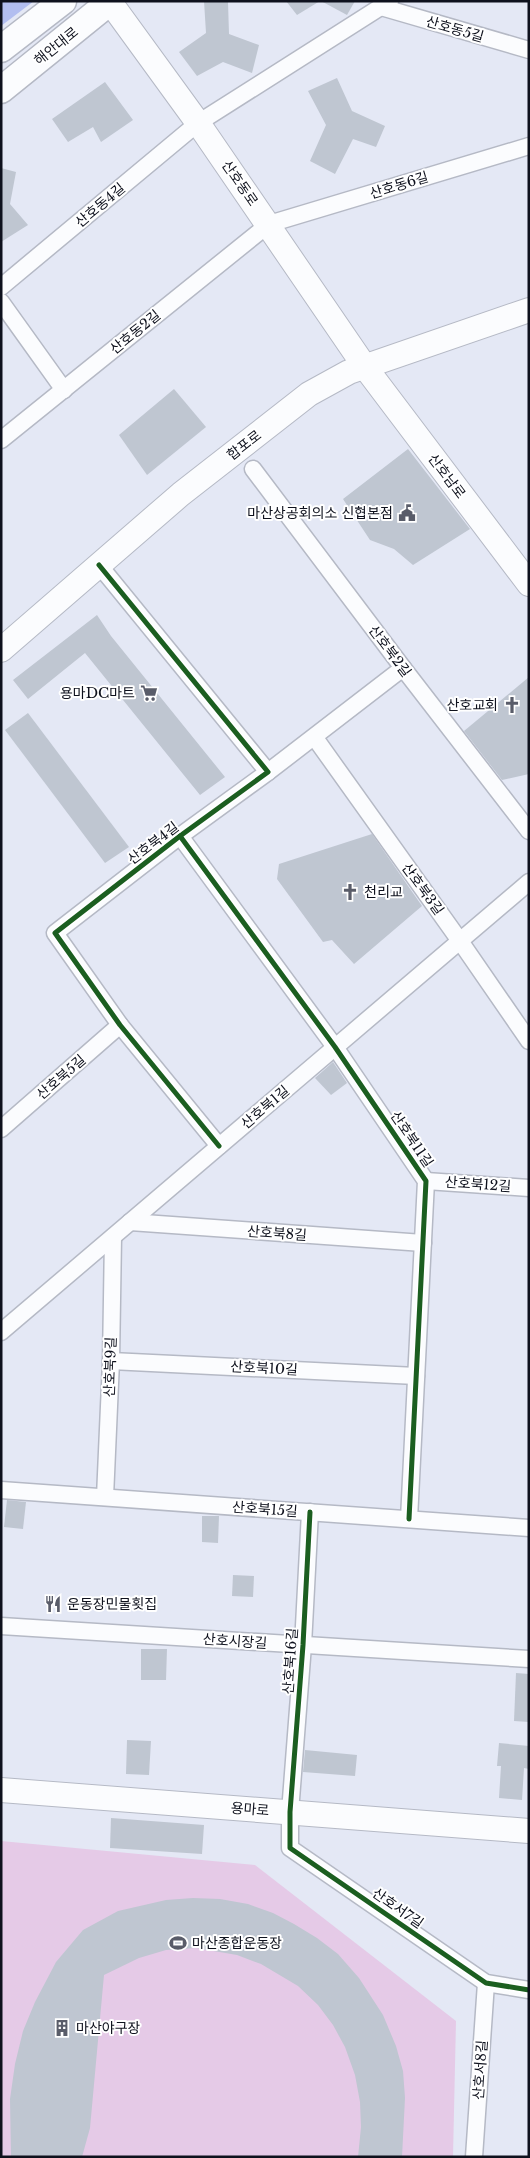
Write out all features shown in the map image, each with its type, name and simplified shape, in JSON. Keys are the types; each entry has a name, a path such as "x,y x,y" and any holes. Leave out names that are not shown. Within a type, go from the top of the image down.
{"main road":[{"path":"1,49 63,1"},
{"name":"해안대로","path":"1,90 110,2"},
{"name":"산호동로","path":"110,2 269,224 365,367"},
{"name":"합포로","path":"1,650 180,494 309,394 349,372 529,310"},
{"name":"산호남로","path":"365,367 529,584"},
{"name":"용마로","path":"1,1790 529,1830"}],"street":[{"name":"산호동4길","path":"1,287 198,123 385,4"},
{"name":"산호동5길","path":"385,4 529,50"},
{"name":"산호동6길","path":"269,224 529,146"},
{"name":"산호동2길","path":"1,440 269,224"},
{"path":"1,302 64,390"},
{"name":"산호북2길","path":"253,469 529,831"},
{"path":"99,565 268,772"},
{"name":"산호북4길","path":"219,1146 120,1025 54,933 180,836 315,738 403,668"},
{"name":"산호북3길","path":"315,738 460,940 529,1041"},
{"name":"산호북11길","path":"180,836 335,1047 426,1181 409,1519"},
{"name":"산호북1길","path":"1,1332 529,882"},
{"name":"산호북5길","path":"4,1121 120,1025"},
{"name":"산호북12길","path":"426,1181 529,1188"},
{"name":"산호북8길","path":"130,1222 423,1243"},
{"name":"산호북9길","path":"105,1497 111,1361 112,1237"},
{"name":"산호북10길","path":"111,1361 416,1376"},
{"name":"산호북15길","path":"1,1490 529,1528"},
{"name":"산호북16길","path":"290,1812 303,1645 310,1512"},
{"name":"산호시장길","path":"1,1626 529,1659"},
{"name":"산호서7길","path":"290,1812 290,1848 486,1983 529,1990"},
{"name":"산호서8길","path":"474,2157 486,1983"}],"shaded area":[{"name":"마산종합운동장","path":"1,1841 255,1865 456,2021 453,2157 1,2157"}],"water":[{"path":"1,1 34,1 1,26"}],"building":[{"path":"204,1 228,2 229,34 259,45 252,73 223,62 197,76 179,52 206,33"},
{"path":"286,1 320,1 297,15"},
{"path":"321,1 355,1 347,15"},
{"path":"337,78 352,111 385,126 376,147 353,139 335,174 310,161 326,125 308,91"},
{"path":"105,82 133,120 101,142 93,127 68,142 52,119"},
{"path":"1,168 16,172 10,204 28,225 1,242"},
{"path":"174,389 206,427 147,475 119,435"},
{"name":"마산상공회의소 신협본점","path":"408,449 470,529 413,565 394,549 370,540 343,499"},
{"path":"97,615 111,636 225,777 200,795 85,653 28,699 13,680"},
{"name":"산호교회","path":"529,677 529,774 502,780 464,731"},
{"path":"28,713 129,847 105,863 5,730"},
{"name":"천리교","path":"372,834 422,906 354,964 332,940 323,942 277,879 279,864"},
{"path":"333,1062 347,1083 331,1095 315,1078"},
{"path":"7,1500 26,1502 23,1529 4,1527"},
{"path":"202,1516 219,1516 218,1543 202,1542"},
{"path":"233,1575 254,1576 253,1597 232,1596"},
{"path":"141,1649 167,1649 166,1680 141,1680"},
{"path":"516,1673 529,1674 529,1722 514,1721"},
{"path":"127,1740 151,1741 149,1775 126,1774"},
{"path":"499,1743 529,1746 529,1769 524,1768 522,1800 499,1798 501,1766 497,1766"},
{"path":"305,1750 357,1755 355,1776 303,1772"},
{"path":"111,1818 204,1825 202,1854 110,1848"},
{"name":"마산야구장","path":"220,1899 248,1904 273,1913 317,1938 338,1954 359,1978 383,2015 396,2046 403,2071 405,2098 402,2157 358,2157 361,2127 360,2102 355,2075 345,2047 333,2025 318,2005 298,1986 261,1964 237,1955 196,1948 166,1950 139,1958 104,1975 90,2128 82,2157 11,2157 10,2099 15,2064 23,2031 35,2002 56,1962 83,1930 118,1911 166,1900"}],"cycle path":[{"path":"99,565 268,772 180,836 55,933 120,1025 219,1146"},
{"path":"180,836 335,1047 426,1181 409,1519"},
{"path":"310,1512 303,1645 290,1812 290,1848 486,1983 529,1990"}],"place":[{"name":"마산상공회의소 신협본점","path":"407,513"},
{"name":"용마DC마트","path":"149,693"},
{"name":"산호교회","path":"512,705"},
{"name":"천리교","path":"350,892"},
{"name":"운동장민물횟집","path":"53,1604"},
{"name":"마산종합운동장","path":"178,1943"},
{"name":"마산야구장","path":"62,2028"}]}
